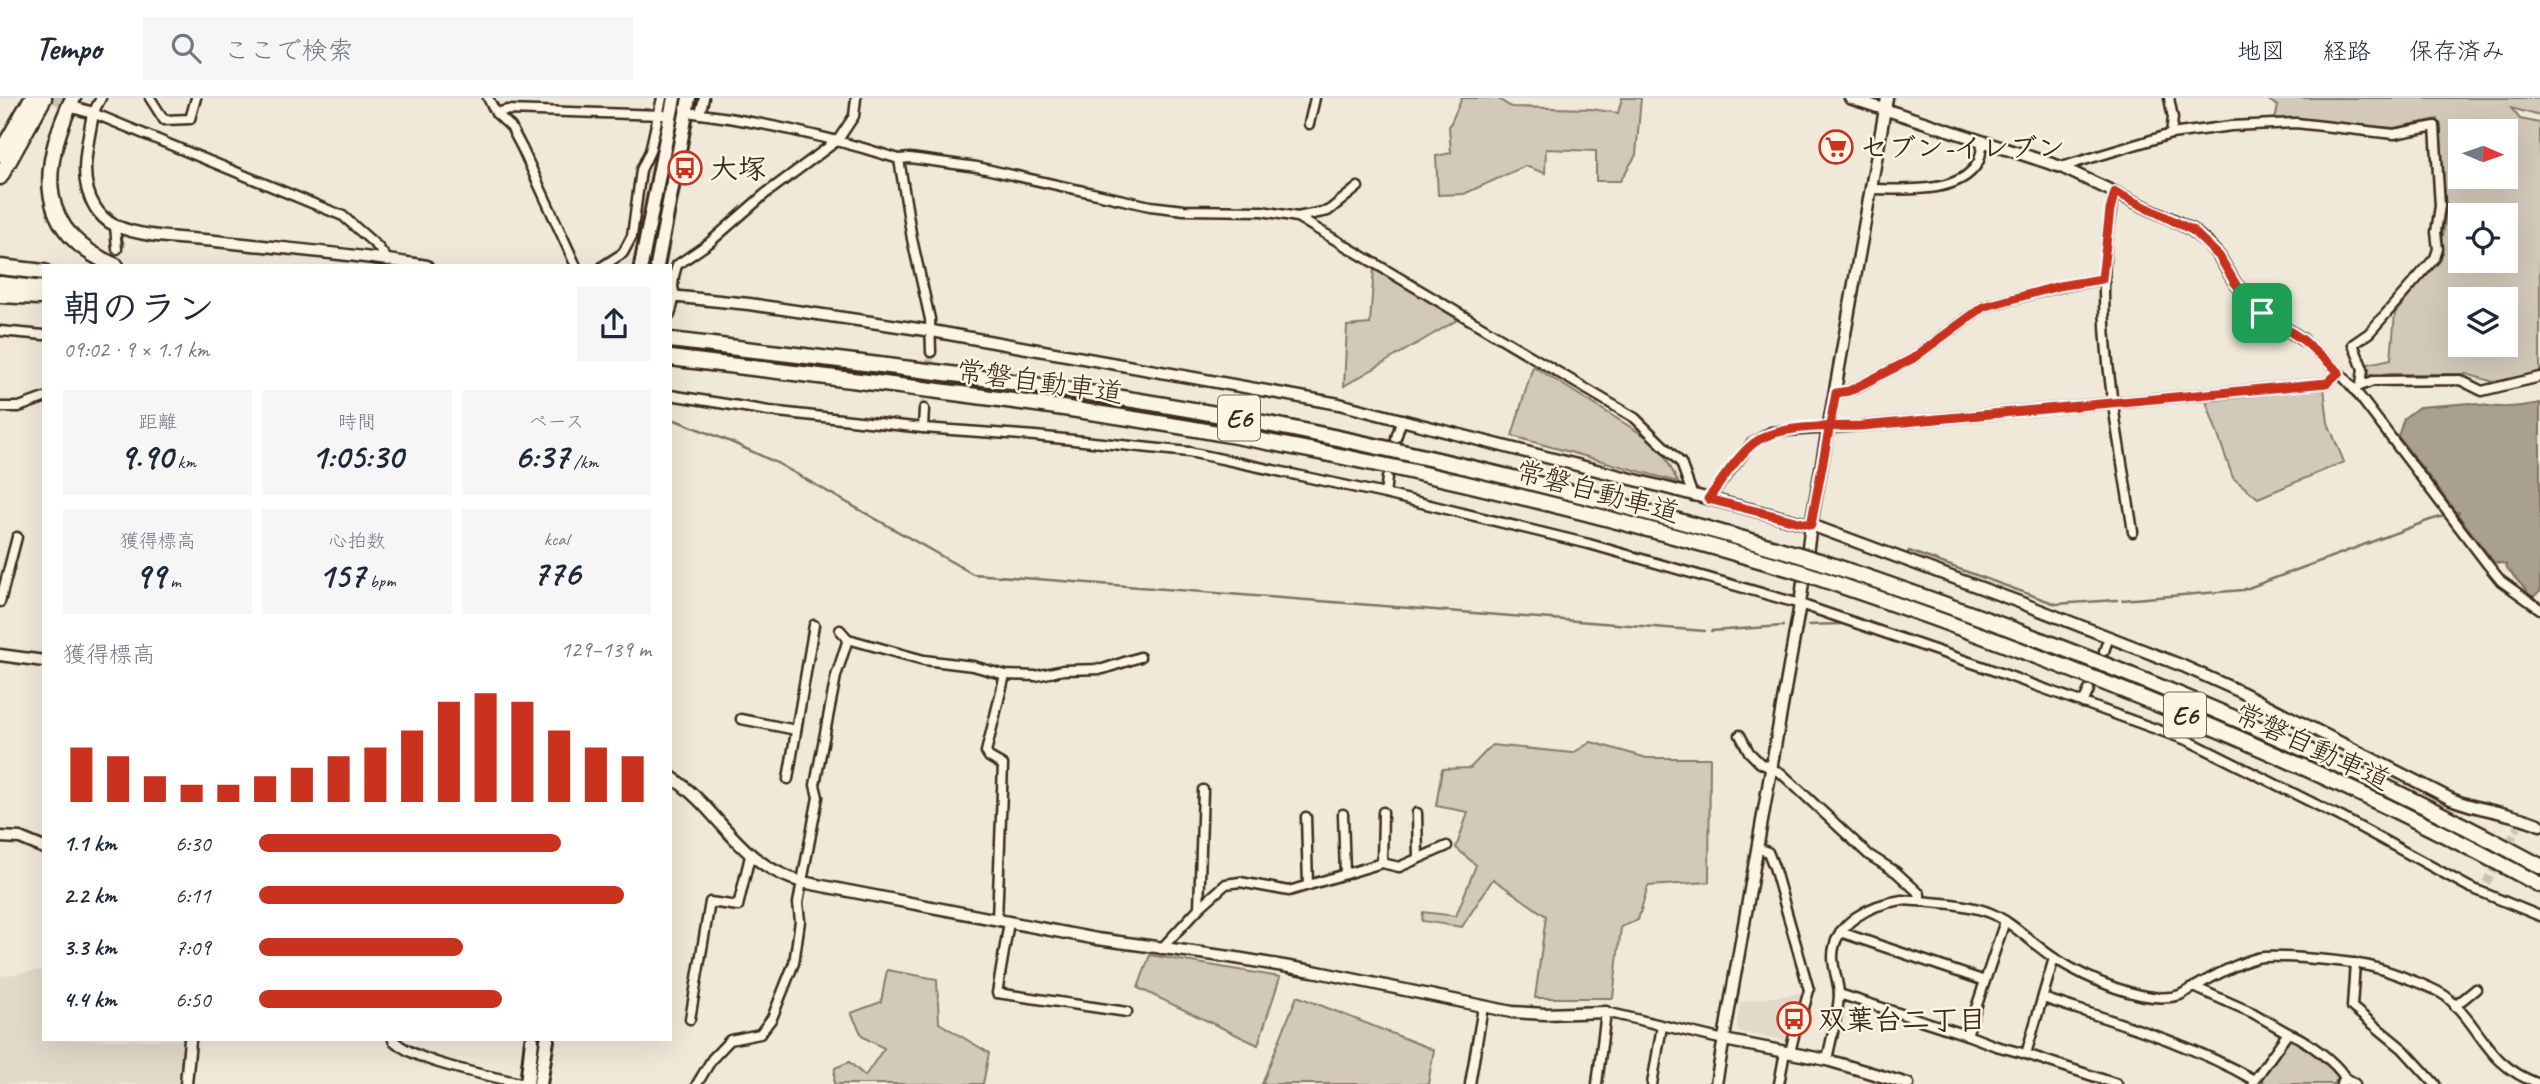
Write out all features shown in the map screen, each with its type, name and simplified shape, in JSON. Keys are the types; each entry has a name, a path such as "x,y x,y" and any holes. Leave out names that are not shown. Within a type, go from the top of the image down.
{"highway":[{"path":"0,154 32,98"},
{"path":"0,177 44,98"},
{"path":"641,264 664,115 674,98"},
{"path":"657,264 693,113 690,98"},
{"path":"74,103 61,123 51,158 51,199 60,220 76,243 112,264"},
{"path":"0,267 42,272"},
{"path":"0,284 42,289"},
{"path":"0,295 42,298"},
{"name":"常磐自動車道","path":"672,340 918,370 1239,418 1502,474 1668,517 1819,561 1956,607 2191,698 2395,791 2540,866"},
{"name":"常磐自動車道","path":"672,358 916,388 1234,436 1499,490 1663,532 1794,570 1937,619 2185,715 2399,813 2540,885"},
{"path":"525,1084 532,1041"},
{"path":"540,1084 547,1041"}],"street":[{"path":"100,98 93,113 84,168 95,208 115,226 163,236 365,262 388,260 415,264"},
{"path":"150,98 164,120 190,119 196,98"},
{"path":"488,98 496,113 511,127 575,264"},
{"path":"606,264 623,253 632,236 641,170 664,115 662,98"},
{"path":"704,98 693,113 788,128 900,159 977,167 1150,206 1184,210 1262,211 1297,218 1635,418 1681,463 1693,496"},
{"path":"856,98 854,116 838,140 765,194 709,243 677,265 673,296 932,331 1206,379 1402,419 1811,525 2109,637 2241,692 2451,799 2520,822 2540,825"},
{"path":"1308,124 1315,98"},
{"path":"1850,98 1887,104 1983,143 2061,167 2192,230 2219,256 2235,283 2262,313 2303,340 2358,387 2501,581 2538,604"},
{"path":"2169,98 2173,118 2171,134"},
{"path":"74,103 343,216 377,246 388,260"},
{"path":"1716,1084 1800,604 1811,525 1887,104"},
{"path":"496,113 508,110 664,115"},
{"path":"2061,167 2171,134 2258,124 2296,123 2394,134 2435,126 2440,194 2436,232 2438,249 2435,258 2369,333 2353,344 2363,369 2358,387"},
{"path":"1872,189 1935,188 1954,182 1978,164 1983,143"},
{"path":"900,159 912,239 932,331 931,352"},
{"path":"1297,218 1328,211 1359,187"},
{"path":"2115,192 2110,210 2102,279 2114,402 2133,532"},
{"path":"115,226 117,249"},
{"path":"1836,393 1849,391 1912,359 1983,307 2059,286 2102,279"},
{"path":"0,331 42,335"},
{"path":"1708,499 1751,444 1771,432 2327,383 2339,372"},
{"path":"2358,387 2374,381 2460,380 2482,391 2540,377"},
{"path":"672,395 769,411 923,428 1189,452 1385,494 1589,544 1800,604 2189,741 2341,817 2481,892 2539,916"},
{"path":"0,407 19,407 42,399"},
{"path":"923,409 923,428"},
{"path":"1396,438 1402,419"},
{"path":"1385,494 1387,478"},
{"path":"0,602 17,537"},
{"path":"788,779 814,625"},
{"path":"840,631 848,639 925,660 974,666 1005,674 1036,676 1063,670 1103,669 1140,657"},
{"path":"2104,650 2109,637"},
{"path":"697,1084 712,1059 730,1040 760,1034 772,1018 794,963 800,921 798,903 818,797 816,785 839,665 848,639"},
{"path":"0,655 42,661"},
{"path":"997,920 1003,765 989,757 986,752 1005,674"},
{"path":"2083,703 2089,690"},
{"path":"741,719 796,730"},
{"path":"1740,736 1749,752 1760,763 1782,773 1869,855 1896,872 1920,894 1920,901"},
{"path":"672,778 698,798 750,856 769,869 802,882 997,920 1313,971 1483,1007 1545,1014 1606,1012 1724,1040 1828,1060 1908,1084"},
{"path":"1199,908 1203,789"},
{"path":"1382,863 1383,812"},
{"path":"1417,813 1418,858"},
{"path":"1343,814 1345,874"},
{"path":"1306,817 1308,885"},
{"path":"0,837 20,838 42,847"},
{"path":"1161,948 1226,884 1240,882 1289,891 1382,863 1399,867 1447,846"},
{"path":"1757,848 1768,852 1774,867 1809,990 1801,1019 1798,1018 1787,1052 1779,1084"},
{"path":"690,1019 710,902 738,906 750,856"},
{"path":"2481,892 2486,883"},
{"path":"1828,1060 1839,994 1833,946 1840,932 1858,915 1892,901 1920,901 1989,912 2054,958 2090,976 2152,997 2170,998 2259,957 2367,965 2446,996 2516,1080 2539,1084"},
{"path":"1967,1035 2005,921"},
{"path":"1009,922 997,993 1127,1012"},
{"path":"1840,932 1985,981"},
{"path":"2026,1054 2054,958"},
{"path":"2355,963 2353,1007 2403,1049 2435,1084"},
{"path":"2194,987 2253,1013 2288,1033 2318,1051 2342,1070 2343,1081 2356,1084"},
{"path":"2455,1006 2476,989"},
{"path":"1839,994 2117,1084"},
{"path":"2043,998 2185,1045 2224,1063 2253,1082 2288,1033"},
{"path":"1470,1084 1483,1007"},
{"path":"1597,1084 1606,1012"},
{"path":"1652,1084 1662,1026"},
{"path":"186,1084 190,1041"},
{"path":"394,1041 419,1056 525,1084"}],"shaded area":[{"path":"1462,98 1497,98 1511,107 1591,109 1618,113 1622,98 1641,98 1636,155 1620,181 1596,181 1596,151 1546,149 1545,173 1525,166 1464,194 1438,195 1436,156 1451,153 1449,127"},
{"path":"2265,98 2540,98 2540,116 2511,108 2520,119 2540,123 2540,373 2494,382 2466,374 2369,374 2368,364 2391,359 2395,313 2440,258 2446,211 2438,119 2394,128 2275,120 2278,106"},
{"path":"1374,267 1459,319 1344,386 1347,326 1370,324"},
{"path":"1533,366 1659,445 1678,482 1512,436"},
{"path":"2324,388 2328,423 2344,462 2258,498 2233,478 2206,401"},
{"path":"2471,403 2505,407 2540,403 2540,592 2532,597 2506,568 2506,564 2494,562 2398,436 2404,418 2419,407"},
{"path":"1591,742 1647,758 1710,758 1709,882 1648,886 1638,920 1621,927 1613,998 1535,998 1546,916 1493,879 1462,927 1422,921 1423,912 1456,916 1476,865 1456,848 1468,812 1436,806 1442,769 1470,768 1492,745 1573,753"},
{"path":"1150,955 1280,977 1258,1045 1138,988"},
{"path":"42,970 42,1041 182,1041 182,1062 177,1084 0,1084 0,976"},
{"path":"887,970 937,979 939,1023 989,1053 983,1084 834,1084 835,1068 849,1062 865,1076 884,1048 863,1037 851,1013 881,1002"},
{"path":"1807,992 1799,1017 1791,1016 1785,1040 1739,1032 1737,1027 1740,1002"},
{"path":"1297,996 1434,1050 1428,1084 1262,1084"},
{"path":"2292,1037 2341,1074 2334,1084 2266,1084 2261,1080"}],"waterway":[{"path":"109,212 118,220"},
{"path":"122,238 124,246"},
{"path":"672,419 777,463 973,574 1705,631"},
{"path":"2122,600 2243,590 2430,520 2459,512"},
{"path":"1906,555 1909,551 2056,604 2117,600"},
{"path":"1808,625 1843,622"},
{"path":"1711,631 1783,626"}],"tunnel":[{"path":"53,98 75,108"},
{"path":"924,409 931,352"},
{"path":"2486,883 2518,827"}],"place":[{"name":"セブン-イレブン","path":"1836,147"},
{"name":"大塚","path":"685,168"},
{"name":"双葉台二丁目","path":"1794,1019"}],"route":[{"path":"2262,313 2235,283 2219,256 2192,230 2115,192 2110,210 2102,279 2059,286 1983,307 1912,359 1849,391 1836,393 1830,427 1811,525 1708,499 1751,444 1771,432 1830,427 1862,426 2327,383 2339,372 2303,340 2262,313"}]}
